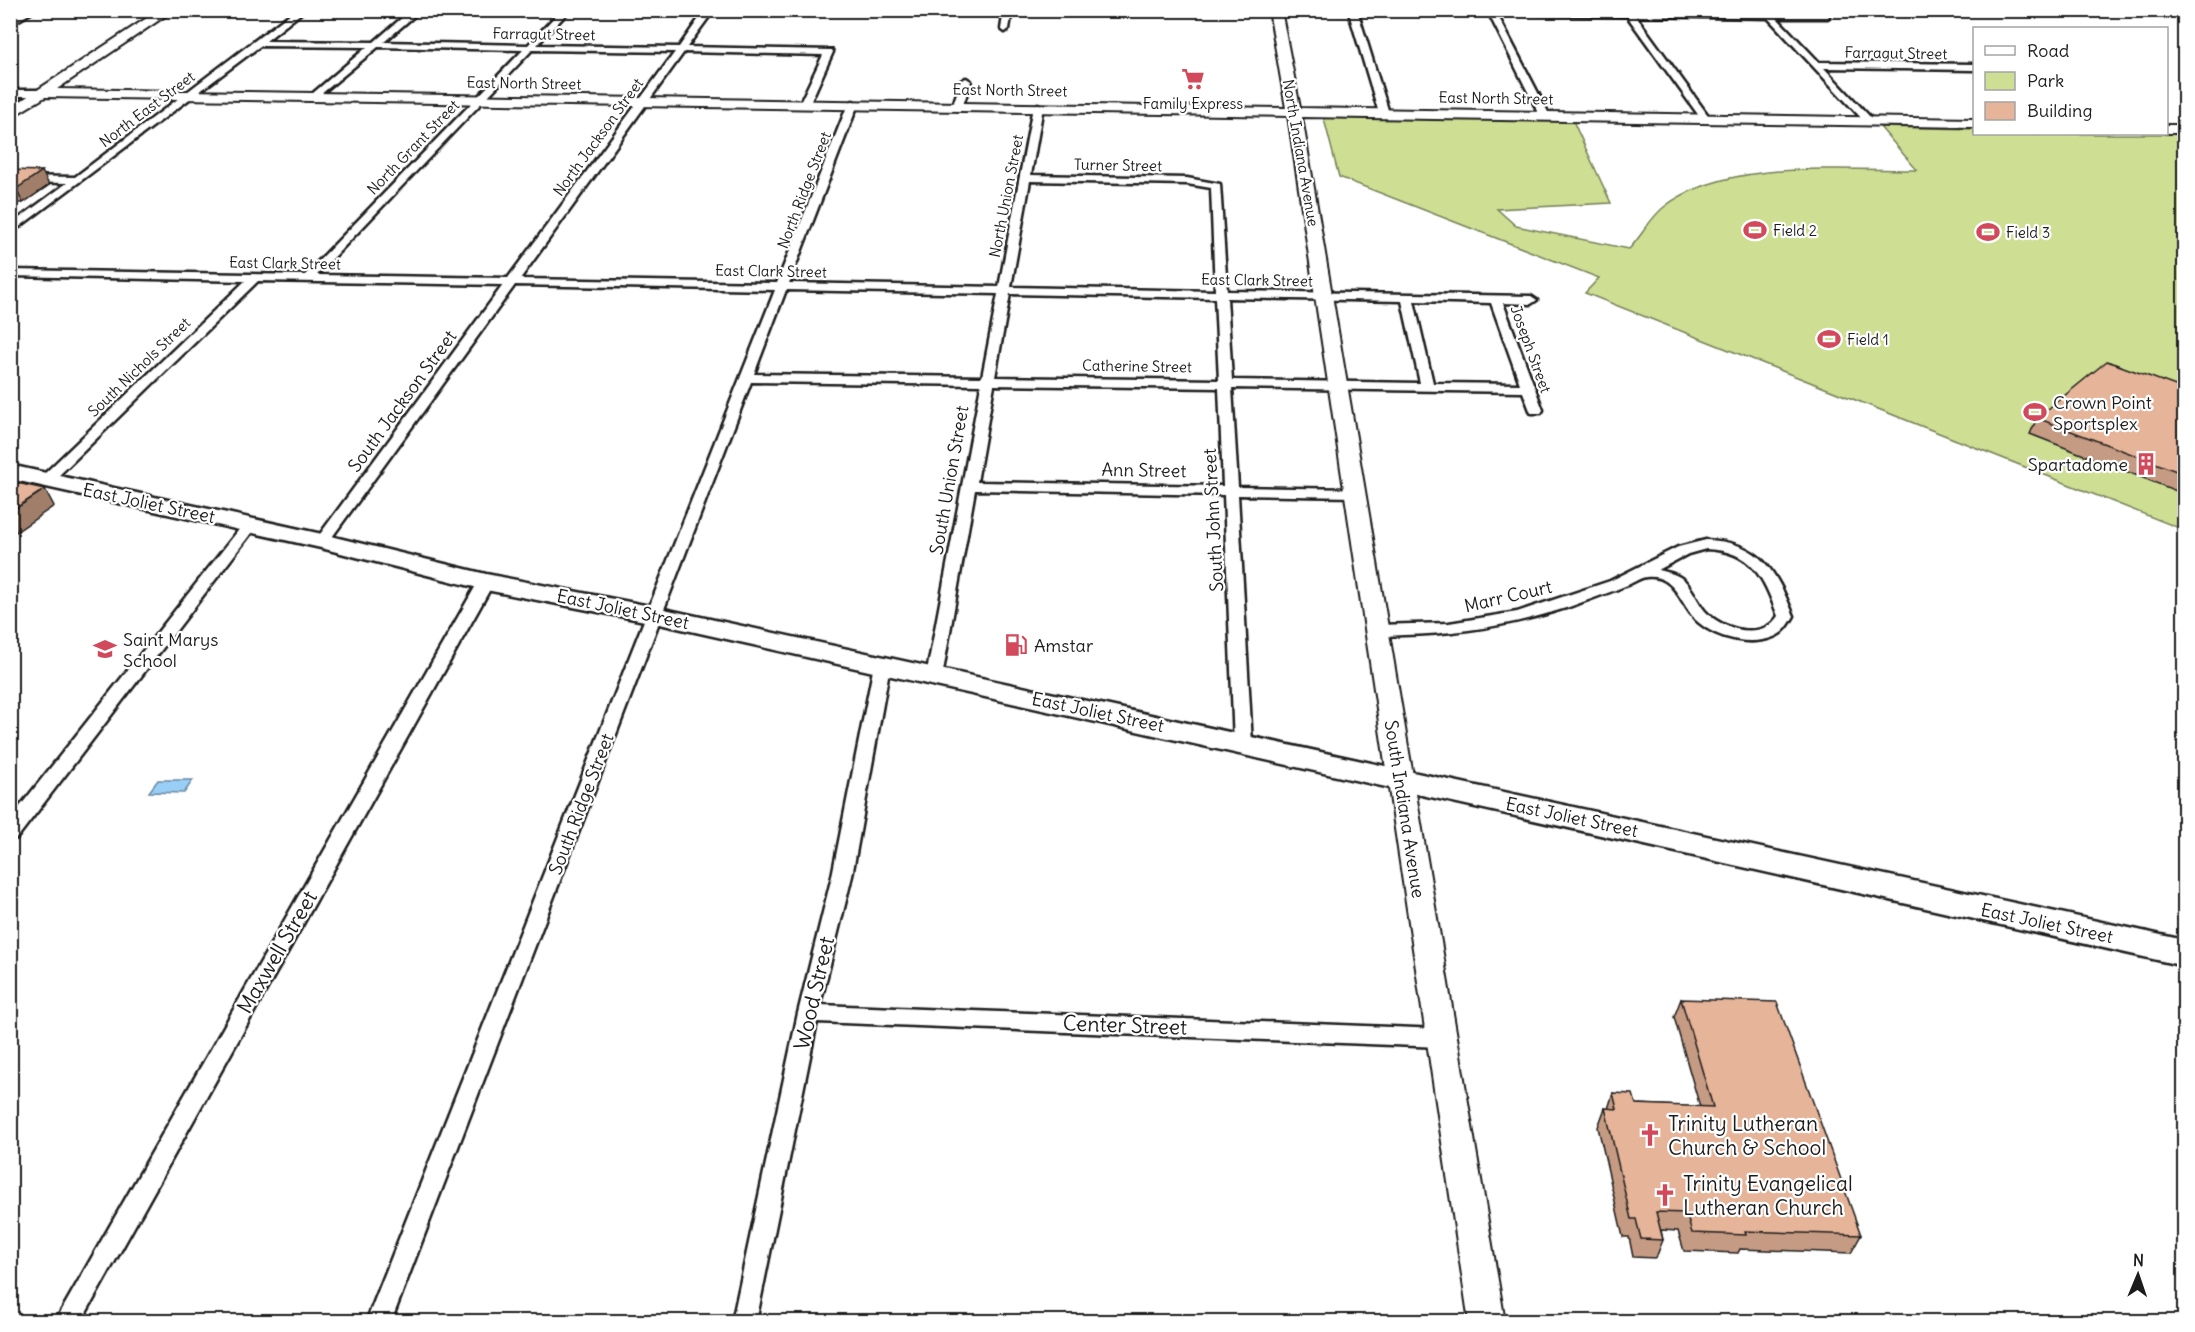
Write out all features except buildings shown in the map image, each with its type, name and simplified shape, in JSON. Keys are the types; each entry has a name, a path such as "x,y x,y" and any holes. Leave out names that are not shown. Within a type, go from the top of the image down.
{"main road":[{"name":"East Joliet Street","path":"10,472 322,541 486,582 655,615 2184,953"}],"street":[{"path":"10,23 32,10"},
{"path":"10,114 168,10"},
{"name":"North East Street","path":"10,231 301,10"},
{"path":"315,96 417,10"},
{"name":"North Grant Street","path":"308,278 566,10"},
{"name":"North Jackson Street","path":"511,282 710,10"},
{"path":"1005,28 1008,10"},
{"name":"North Indiana Avenue","path":"1275,10 1325,296"},
{"path":"1342,10 1768,13 1825,16"},
{"path":"1353,11 1384,113"},
{"path":"1491,11 1545,116"},
{"path":"1628,12 1705,118"},
{"path":"1768,13 1868,120"},
{"name":"Farragut Street","path":"258,43 829,51 806,103"},
{"name":"Farragut Street","path":"1816,65 1973,68"},
{"path":"958,105 966,81"},
{"path":"10,93 44,93"},
{"name":"East North Street","path":"44,93 958,105 1973,123"},
{"name":"North Ridge Street","path":"782,287 853,104"},
{"name":"North Union Street","path":"1003,291 1038,107"},
{"path":"2168,129 2184,129"},
{"name":"Turner Street","path":"1025,178 1211,183"},
{"path":"10,179 78,180"},
{"name":"South John Street","path":"1211,183 1216,186 1217,191 1243,744"},
{"name":"East Clark Street","path":"10,273 1531,300"},
{"name":"South Nichols Street","path":"46,480 255,277"},
{"name":"South Jackson Street","path":"322,541 511,282"},
{"name":"South Ridge Street","path":"378,1322 782,287"},
{"name":"South Union Street","path":"934,677 1003,291"},
{"name":"South Indiana Avenue","path":"1325,296 1487,1322"},
{"path":"1407,298 1427,387"},
{"name":"Joseph Street","path":"1496,299 1526,388 1536,410"},
{"name":"Catherine Street","path":"748,378 1526,388"},
{"name":"Ann Street","path":"968,486 1355,493"},
{"path":"10,833 250,525"},
{"name":"Marr Court","path":"1376,630 1440,630 1519,617 1584,597 1643,572 1683,551 1704,544 1734,549 1749,555 1763,566 1786,615 1783,624 1768,634 1756,636 1724,630 1701,616 1680,585 1672,578 1643,572"},
{"name":"Maxwell Street","path":"67,1322 486,582"},
{"name":"Wood Street","path":"744,1322 808,1013 842,876 882,665"},
{"name":"Center Street","path":"808,1013 1441,1038"}],"green space":[{"name":"Crown Point Sportsplex","path":"1323,115 1573,121 1611,203 1497,209 1516,226 1629,249 1664,207 1689,192 1719,181 1786,170 1917,170 1880,127 1973,129 1973,135 2184,134 2184,530 1585,293 1599,278 1339,177"}],"water":[{"path":"158,780 193,780 184,793 149,792"}],"place":[{"name":"Family Express","path":"1193,79"},
{"name":"Field 2","path":"1755,230"},
{"name":"Field 3","path":"1988,232"},
{"name":"Field 1","path":"1829,339"},
{"name":"Crown Point Sportsplex","path":"2035,412"},
{"name":"Spartadome","path":"2146,464"},
{"name":"Amstar","path":"1016,645"},
{"name":"Saint Marys School","path":"105,649"},
{"name":"Trinity Lutheran Church & School","path":"1650,1135"},
{"name":"Trinity Evangelical Lutheran Church","path":"1665,1195"}]}
